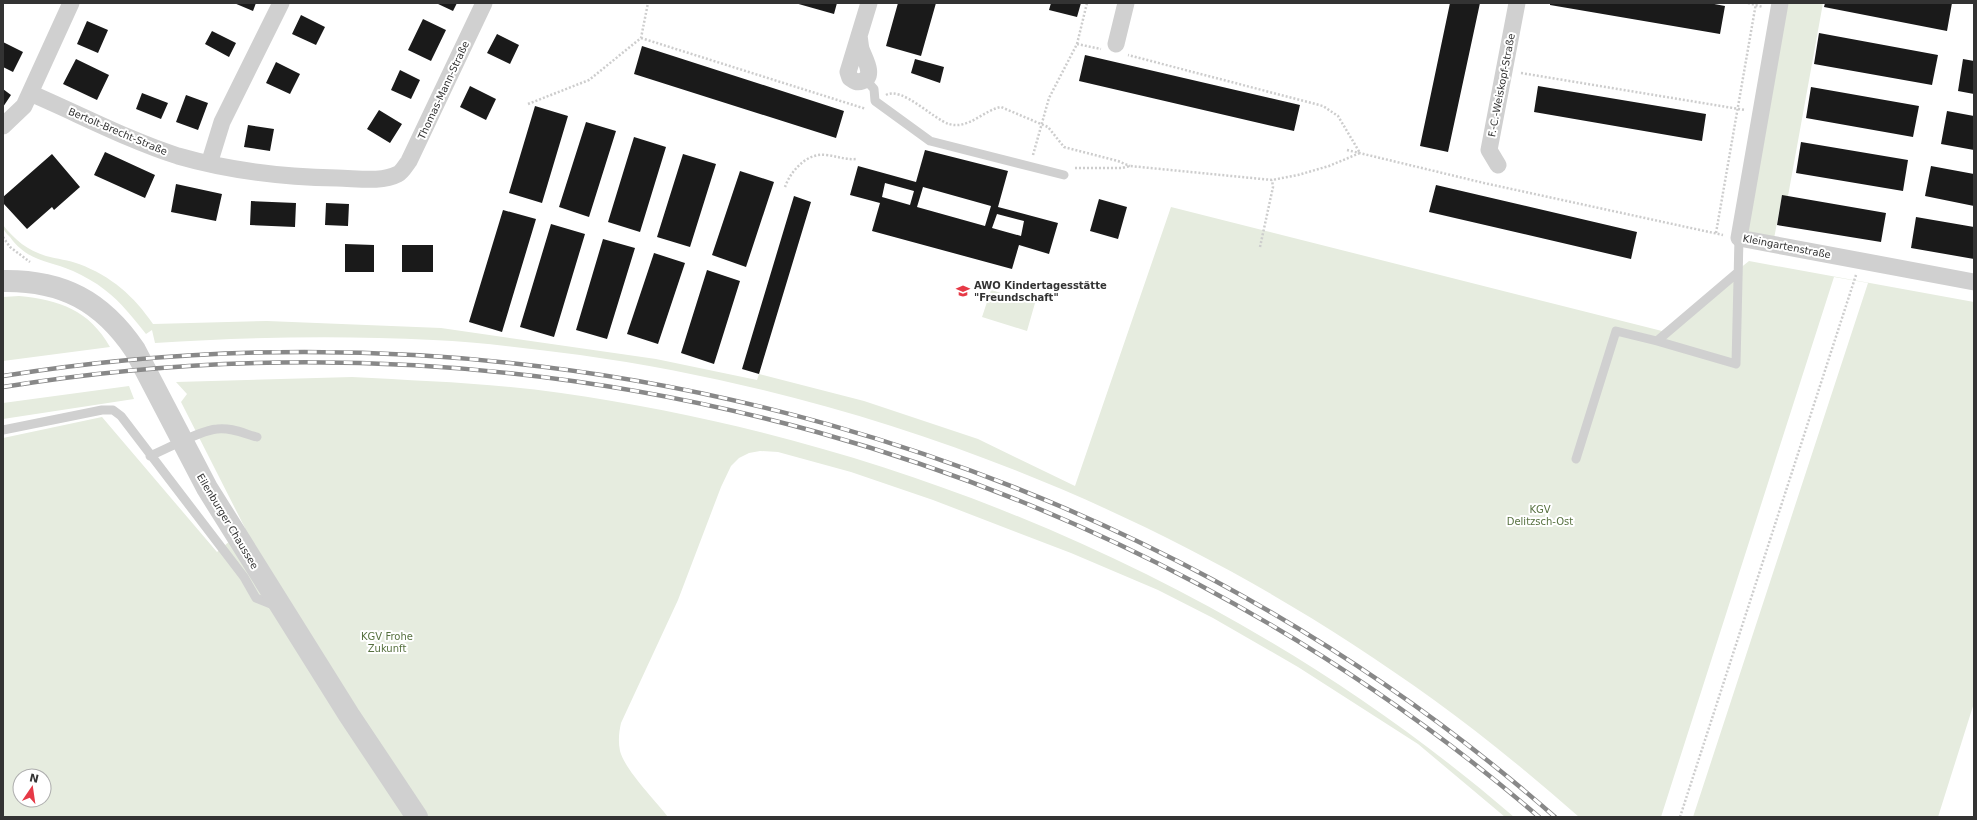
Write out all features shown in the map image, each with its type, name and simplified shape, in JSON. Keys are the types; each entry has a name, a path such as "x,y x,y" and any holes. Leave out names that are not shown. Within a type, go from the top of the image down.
{"street":[{"path":"3,126 24,106 71,3"},
{"path":"209,164 222,122 281,3"},
{"name":"Thomas-Mann-Straße","path":"398,174 409,160 484,3"},
{"path":"866,80 868,68 861,48 859,36 869,3"},
{"path":"1110,47 1126,3"},
{"name":"F.-C.-Weiskopf-Straße","path":"1498,164 1489,150 1517,3"},
{"name":"Kleingartenstraße","path":"1780,3 1739,238 1974,282"},
{"name":"Bertolt-Brecht-Straße","path":"30,93 146,144 209,164 256,172 311,177 376,179 398,174"},
{"name":"Eilenburger Chaussee","path":"3,281 23,280 44,283 78,295 94,305 125,336 135,350 182,443 207,488 281,607 416,817"}],"lane":[{"path":"866,80 874,89 875,101 930,141 1064,175"},
{"path":"1576,459 1616,331 1657,341 1736,364 1739,238"},
{"path":"1657,341 1737,273"},
{"path":"3,430 102,410 113,410 121,416 150,456 244,577 256,598 281,607"},
{"path":"150,456 205,432 218,428 257,437"}],"path":[{"path":"528,104 589,80 641,38 648,3"},
{"path":"1030,166 1049,98 1077,44 1087,3"},
{"path":"1716,233 1756,3"},
{"path":"641,38 871,111"},
{"path":"1077,44 1110,47 1125,54 1323,106 1338,116 1360,153"},
{"path":"1504,70 1761,112"},
{"path":"875,101 890,93 902,94 935,118 956,126 964,124 1001,107 1019,116 1042,123 1048,127 1064,147 1118,161 1130,166 1272,180 1298,175 1330,166 1360,153"},
{"path":"1346,150 1484,183 1739,238"},
{"path":"785,188 789,176 799,165 818,155 826,155 847,160 857,159"},
{"path":"1064,175 1073,168 1122,168 1130,166"},
{"path":"1260,247 1273,187 1272,180"},
{"path":"1680,817 1860,260"}],"green space":[{"path":"1780,3 1823,3 1788,196 1782,196 1773,244 1739,238"},
{"name":"KGV Delitzsch-Ost","path":"1171,207 1662,331 1749,261 1974,302 1974,703 1938,817 1693,817 1868,283 1834,277 1661,817 1579,817 1544,786 1453,714 1338,635 1238,575 1135,522 1028,475 919,435 807,401 694,375 580,355 470,342 398,338 294,337 155,343 152,330 146,334 122,305 105,290 64,267 31,256 17,245 6,233 3,225 17,240 33,251 46,256 71,261 101,274 130,296 153,324 267,321 441,328 656,359 757,380 759,374 864,401 978,439 1075,486"},
{"path":"991,290 1035,303 1027,331 982,317"},
{"path":"19,296 48,300 72,309 93,324 102,334 110,347 3,361 3,297"},
{"name":"KGV Frohe Zukunft","path":"352,377 431,381 561,393 690,416 819,448 945,488 1068,538 1187,595 1302,661 1411,735 1514,817 1505,817 1418,744 1298,667 1213,618 1158,590 1071,553 933,500 851,472 778,452 760,451 749,453 739,458 731,466 721,487 678,600 621,723 619,744 623,759 634,776 668,817 3,817 3,438 102,417 217,552 245,528 181,402 187,394 176,382"},
{"path":"129,386 134,399 3,419 3,403"}],"building":[{"path":"234,3 256,3 253,11"},
{"path":"436,3 457,3 453,11"},
{"path":"795,3 837,3 834,14"},
{"path":"898,3 936,3 921,56 886,46"},
{"path":"1051,3 1081,3 1077,17 1049,10"},
{"path":"1450,3 1480,3 1448,152 1420,146"},
{"path":"1550,3 1709,3 1725,6 1720,34 1550,5"},
{"path":"1825,3 1952,3 1947,31 1824,7"},
{"path":"301,15 325,27 316,45 292,34"},
{"path":"423,19 446,30 431,61 408,50"},
{"path":"87,21 108,30 98,53 77,44"},
{"path":"212,31 236,43 229,57 205,44"},
{"path":"1819,33 1938,55 1932,85 1814,64"},
{"path":"497,34 519,45 510,64 487,53"},
{"path":"3,42 23,52 13,72 3,67"},
{"path":"642,46 844,111 836,138 634,74"},
{"path":"1085,55 1300,105 1294,131 1079,81"},
{"path":"76,59 109,75 97,100 63,84"},
{"path":"915,59 944,67 940,83 911,73"},
{"path":"1963,59 1974,61 1974,94 1958,91"},
{"path":"276,62 300,74 290,94 266,83"},
{"path":"400,70 420,80 411,99 391,90"},
{"path":"470,86 496,99 486,120 460,107"},
{"path":"1538,86 1706,114 1702,141 1534,112"},
{"path":"1811,87 1919,106 1913,137 1806,118"},
{"path":"3,89 11,95 3,107"},
{"path":"142,93 168,103 161,119 136,109"},
{"path":"186,95 208,103 198,130 176,122"},
{"path":"535,106 568,116 542,203 509,193"},
{"path":"379,110 402,124 390,143 367,129"},
{"path":"1947,111 1974,116 1974,150 1941,144"},
{"path":"586,122 616,131 589,217 559,207"},
{"path":"248,125 274,129 270,151 244,147"},
{"path":"634,137 666,147 640,232 608,222"},
{"path":"1801,142 1908,160 1903,191 1796,173"},
{"path":"925,150 1008,171 998,207 1058,223 1049,254 1019,245 1012,269 872,231 880,203 850,195 858,166 916,182","holes":["885,183 914,191 910,205 882,197","923,187 991,206 985,226 917,207","997,214 1024,221 1021,236 992,228"]},
{"path":"105,152 155,175 145,198 94,175"},
{"path":"52,154 80,187 54,210 52,207 27,229 3,203 3,197"},
{"path":"683,154 716,164 690,247 657,237"},
{"path":"1931,166 1974,174 1974,206 1925,196"},
{"path":"740,171 774,182 746,267 712,255"},
{"path":"176,184 222,194 216,221 171,212"},
{"path":"1436,185 1637,232 1631,259 1429,212"},
{"path":"1782,195 1886,213 1881,242 1777,225"},
{"path":"794,196 811,202 759,374 742,369"},
{"path":"1099,199 1127,207 1118,239 1090,231"},
{"path":"251,201 296,203 295,227 250,225"},
{"path":"326,203 349,204 348,226 325,225"},
{"path":"503,210 536,219 502,332 469,322"},
{"path":"1916,217 1974,227 1974,259 1911,248"},
{"path":"551,224 585,234 554,337 520,327"},
{"path":"603,239 635,248 607,339 576,330"},
{"path":"345,244 374,245 374,272 345,272"},
{"path":"402,245 433,245 433,272 402,272"},
{"path":"654,253 685,263 658,344 627,334"},
{"path":"707,270 740,281 714,364 681,353"}],"railway":[{"path":"3,376 211,354 419,355 626,379 828,424 1024,491 1213,579 1390,688 1555,817"},
{"path":"3,387 209,365 415,365 619,388 819,432 1013,498 1199,584 1375,691 1539,817"}],"place":[{"name":"AWO Kindertagesstätte \"Freundschaft\"","path":"963,291"}]}
